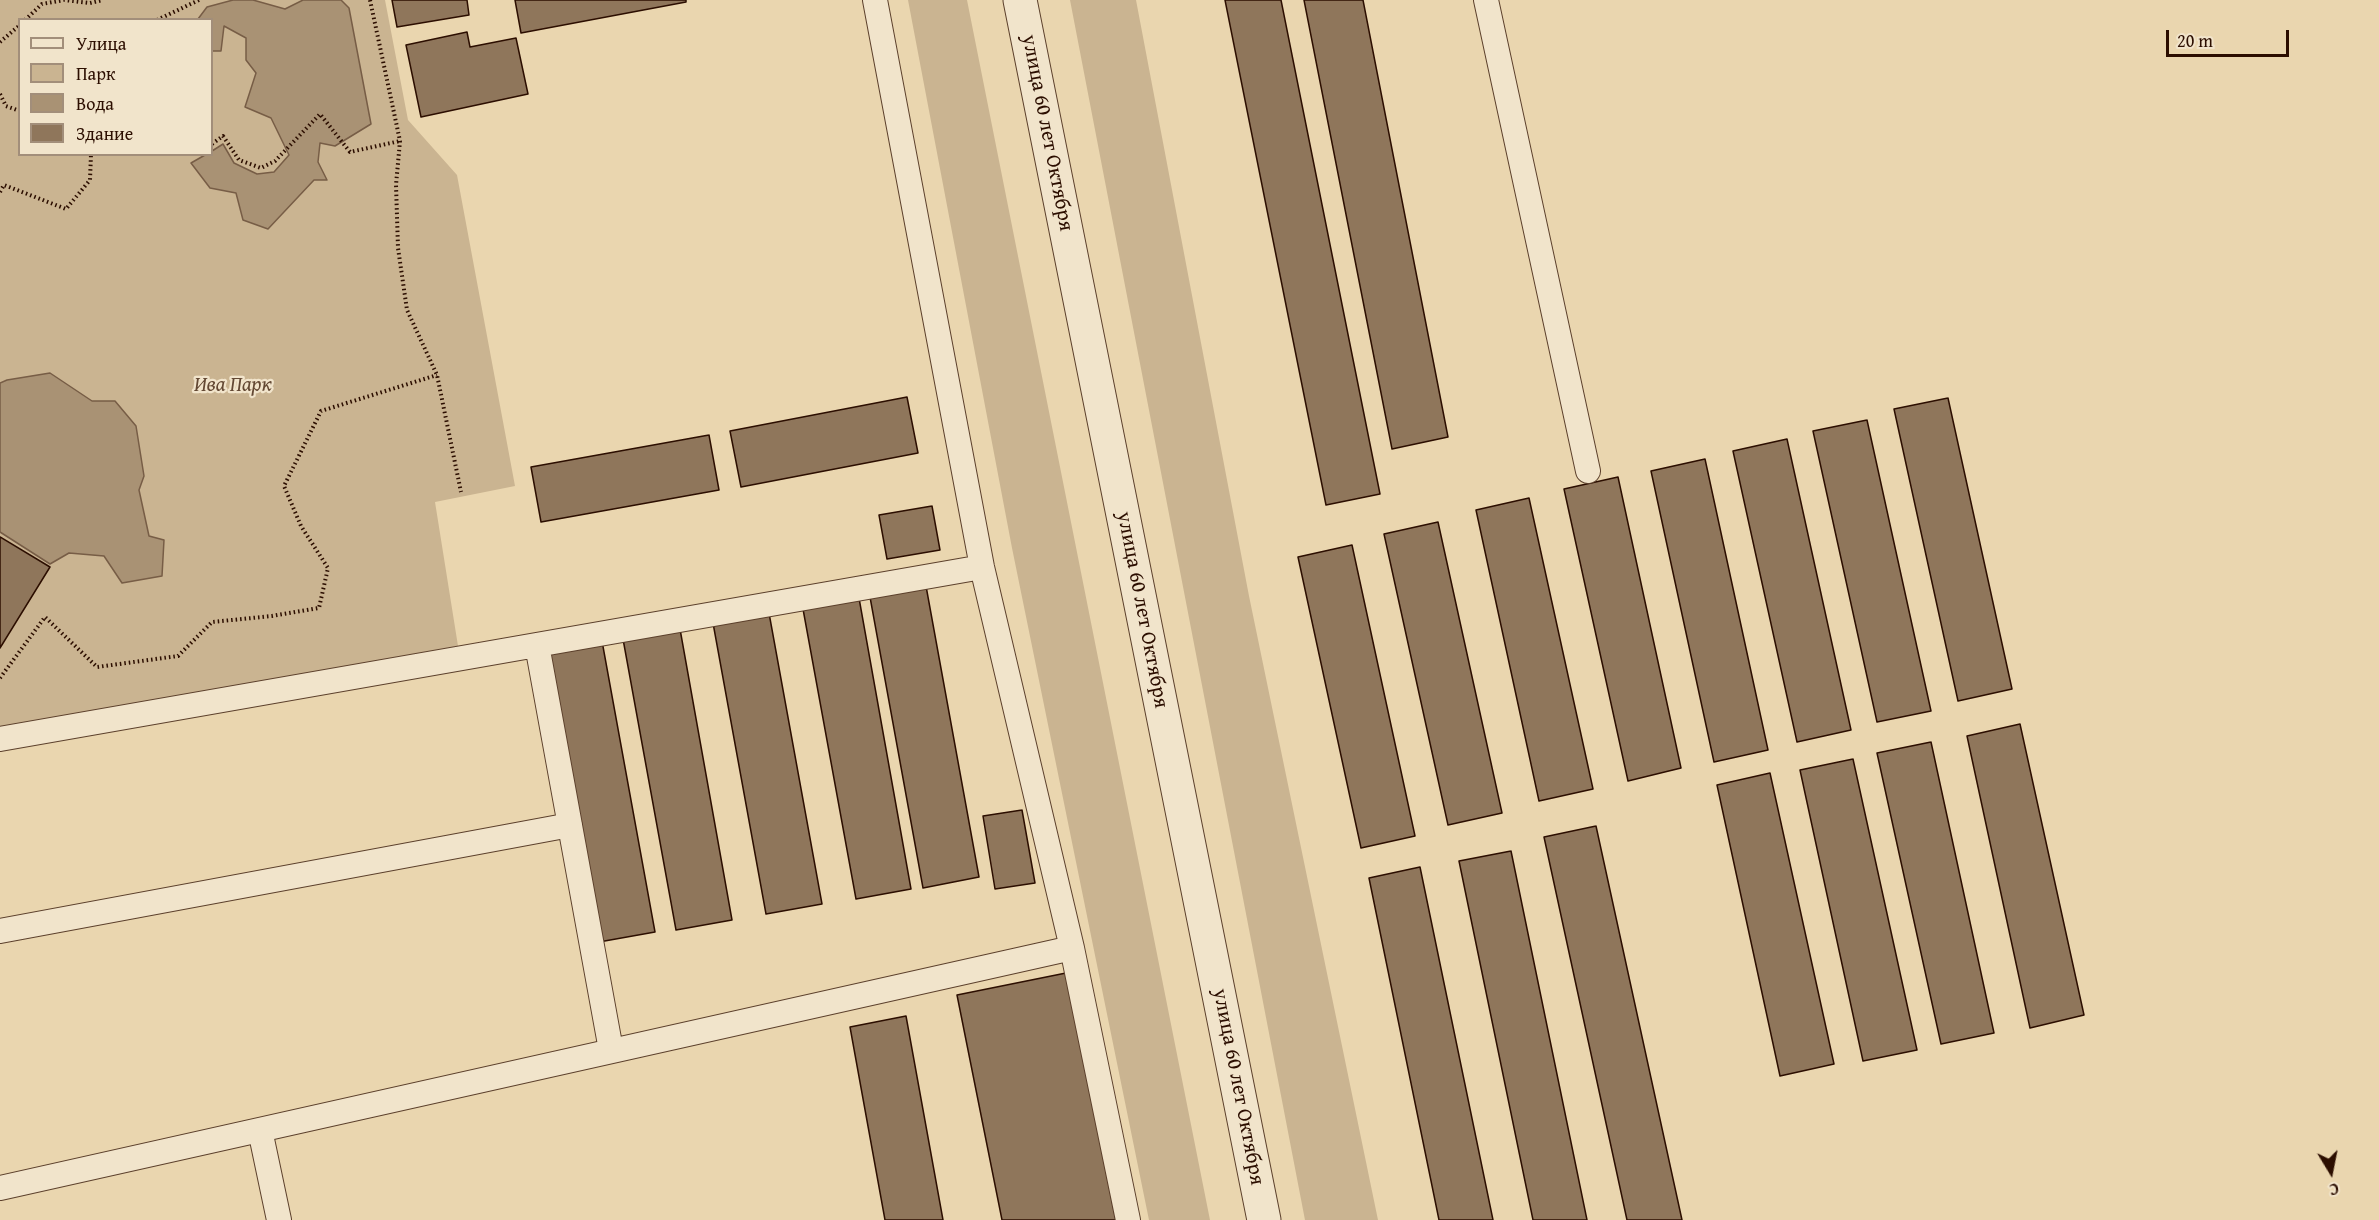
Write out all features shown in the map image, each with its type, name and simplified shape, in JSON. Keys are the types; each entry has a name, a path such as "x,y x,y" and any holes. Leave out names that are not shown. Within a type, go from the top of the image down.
{"street":[{"name":"улица 60 лет Октября","path":"1020,0 1264,1220"}],"lane":[{"path":"875,0 982,567 1072,948 1128,1220"},
{"path":"1486,0 1588,471"},
{"path":"0,739 982,567"},
{"path":"537,645 611,1050"},
{"path":"0,931 570,825"},
{"path":"0,1188 1072,948"},
{"path":"260,1130 279,1220"}],"path":[{"path":"27,18 42,4 64,0 90,3 103,0"},
{"path":"161,18 199,0"},
{"path":"370,0 400,141 396,184 398,248 407,310 437,375 460,492"},
{"path":"0,42 18,27"},
{"path":"0,94 6,106 18,110"},
{"path":"213,143 223,136 239,160 261,168 275,161 320,114 350,152 400,141"},
{"path":"0,192 4,184 66,209 90,180 91,156"},
{"path":"0,678 45,617 97,667 178,656 212,621 272,616 319,608 328,568 301,526 284,486 321,411 437,375"}],"green space":[{"name":"Ива Парк","path":"0,0 385,0 408,120 457,175 515,486 435,502 458,646 0,727"},
{"path":"908,0 967,0 1210,1220 1149,1220 1012,548"},
{"path":"1070,0 1136,0 1249,596 1378,1220 1305,1220"}],"water":[{"path":"233,0 253,0 285,9 303,0 341,0 349,8 371,124 335,146 320,143 318,162 327,180 314,180 268,229 243,220 236,193 210,188 191,163 203,156 213,156 213,150 223,144 234,163 257,174 274,172 289,155 271,118 245,107 256,73 246,60 246,38 224,26 221,51 213,51 213,18 199,18 207,7"},
{"path":"50,373 92,401 115,401 136,426 144,476 139,490 149,536 164,540 162,576 122,583 104,556 69,553 50,564 0,532 0,383"}],"building":[{"path":"392,0 467,0 469,15 397,27"},
{"path":"515,0 686,0 686,2 521,33"},
{"path":"1225,0 1281,0 1380,494 1326,505"},
{"path":"1304,0 1363,0 1448,437 1392,449"},
{"path":"467,32 470,47 516,38 528,94 421,117 406,45"},
{"path":"907,397 918,453 741,487 730,431"},
{"path":"1948,398 2012,689 1958,701 1894,409"},
{"path":"1867,420 1931,711 1877,722 1813,431"},
{"path":"709,435 719,490 541,522 531,467"},
{"path":"1787,439 1851,730 1797,742 1733,451"},
{"path":"1705,459 1768,750 1714,762 1651,471"},
{"path":"1618,477 1681,768 1628,781 1564,489"},
{"path":"1529,498 1593,789 1539,801 1476,510"},
{"path":"932,506 940,550 887,559 879,515"},
{"path":"1438,522 1502,813 1448,825 1384,534"},
{"path":"0,537 50,567 0,648"},
{"path":"1352,545 1415,836 1361,848 1298,557"},
{"path":"926,586 979,877 923,888 870,597"},
{"path":"859,598 911,889 856,899 803,609"},
{"path":"769,613 822,904 766,914 713,623"},
{"path":"680,629 732,920 676,930 623,639"},
{"path":"602,641 655,932 599,942 546,651"},
{"path":"2020,724 2084,1015 2030,1028 1967,736"},
{"path":"1931,742 1994,1033 1941,1044 1877,753"},
{"path":"1853,759 1917,1050 1863,1061 1800,770"},
{"path":"1770,773 1834,1064 1780,1076 1717,785"},
{"path":"1022,810 1035,883 995,889 983,816"},
{"path":"1596,826 1682,1220 1627,1220 1544,837"},
{"path":"1511,851 1587,1220 1533,1220 1459,861"},
{"path":"1420,867 1493,1220 1439,1220 1369,878"},
{"path":"1066,973 1116,1220 1002,1220 957,995"},
{"path":"906,1016 943,1220 885,1220 850,1027"}]}
